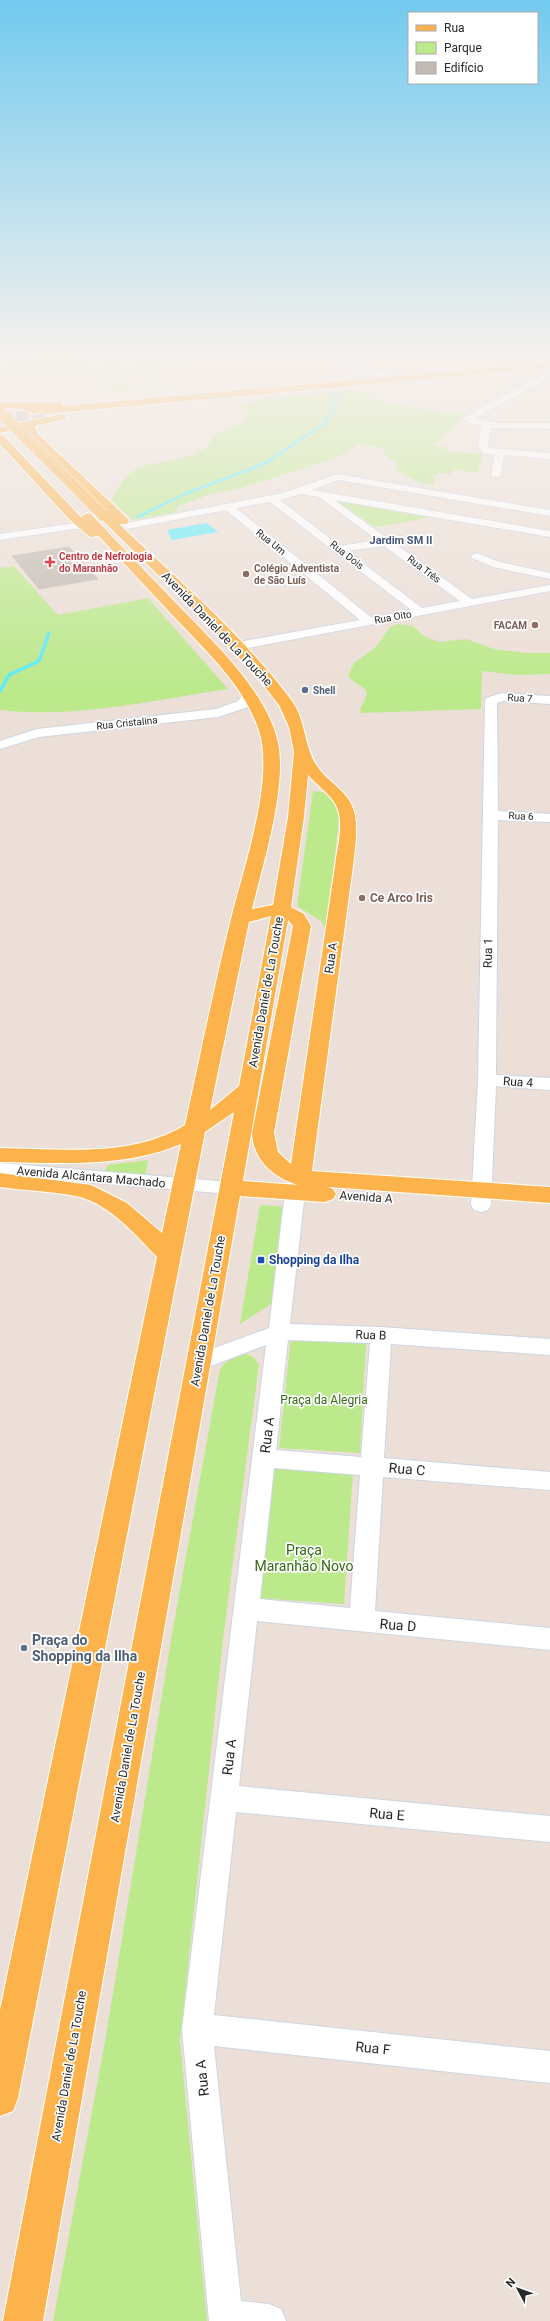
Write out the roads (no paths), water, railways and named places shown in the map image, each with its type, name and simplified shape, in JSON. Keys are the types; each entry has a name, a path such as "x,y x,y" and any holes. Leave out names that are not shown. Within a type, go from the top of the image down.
{"main road":[{"path":"28,465 85,521"},
{"name":"Avenida Daniel de La Touche","path":"0,2098 194,1131 240,919 261,840 270,786 271,765 267,731 249,696 229,668 129,563 85,521 35,465"},
{"name":"Avenida Daniel de La Touche","path":"23,2321 281,911 296,817 302,752 297,727 286,704 237,646 53,465"},
{"path":"65,465 127,526 176,585"},
{"name":"Rua A","path":"297,1185 344,866 348,823 348,816 340,800 310,768 302,752"},
{"path":"240,919 262,911 281,911 297,917 302,926 263,1133 263,1144 269,1157 297,1185"},
{"path":"0,1155 76,1156 123,1153 159,1146 194,1131 226,1110 248,1089"},
{"path":"230,1188 263,1133"},
{"path":"0,1180 83,1190 94,1194 125,1212 169,1255"},
{"name":"Avenida A","path":"230,1188 297,1185 482,1197 550,1195"},
{"name":"Avenida A","path":"482,1197 550,1209"}],"street":[{"path":"496,465 496,475"},
{"path":"127,526 272,499 302,491 337,477 547,510"},
{"path":"302,491 550,534"},
{"name":"Rua Três","path":"319,493 470,603"},
{"name":"Rua Dois","path":"272,499 420,612"},
{"name":"Rua Um","path":"228,507 370,622"},
{"path":"0,537 85,521"},
{"path":"340,550 388,542"},
{"path":"476,556 497,565 550,576"},
{"name":"Rua Oito","path":"237,646 550,588"},
{"name":"Rua Cristalina","path":"0,745 37,733 218,713 243,704 249,696"},
{"name":"Rua 7","path":"491,701 502,697 550,700"},
{"name":"Rua 1","path":"482,1197 486,1080 491,815 491,701"},
{"name":"Rua 6","path":"491,815 550,818"},
{"name":"Rua 4","path":"486,1080 550,1084"},
{"name":"Avenida Alcântara Machado","path":"0,1169 183,1185"},
{"name":"Avenida A","path":"183,1185 230,1188"},
{"name":"Rua A","path":"226,2318 197,2029 297,1185"},
{"name":"Rua B","path":"198,1363 279,1332 381,1335 550,1347"},
{"path":"362,1621 381,1335"},
{"name":"Rua C","path":"264,1458 550,1481"},
{"name":"Rua D","path":"247,1609 550,1638"},
{"name":"Rua E","path":"224,1798 550,1829"},
{"name":"Rua F","path":"197,2029 550,2066"},
{"path":"226,2318 269,2321"}],"water":[{"path":"207,523 218,532 172,540 167,530"}],"waterway":[{"path":"137,517 187,493 260,465"},
{"path":"0,691 9,675 39,661 49,633"}],"place":[{"name":"Centro de Nefrologia do Maranhão","path":"50,562"},
{"name":"Colégio Adventista de São Luís","path":"246,574"},
{"name":"FACAM","path":"535,625"},
{"name":"Shell","path":"305,690"},
{"name":"Ce Arco Iris","path":"362,898"},
{"name":"Shopping da Ilha","path":"261,1260"},
{"name":"Praça do Shopping da Ilha","path":"24,1648"}],"district":[{"name":"Jardim SM II","path":"401,540"}],"park label":[{"name":"Praça da Alegria","path":"324,1400"},
{"name":"Praça Maranhão Novo","path":"304,1558"}]}
